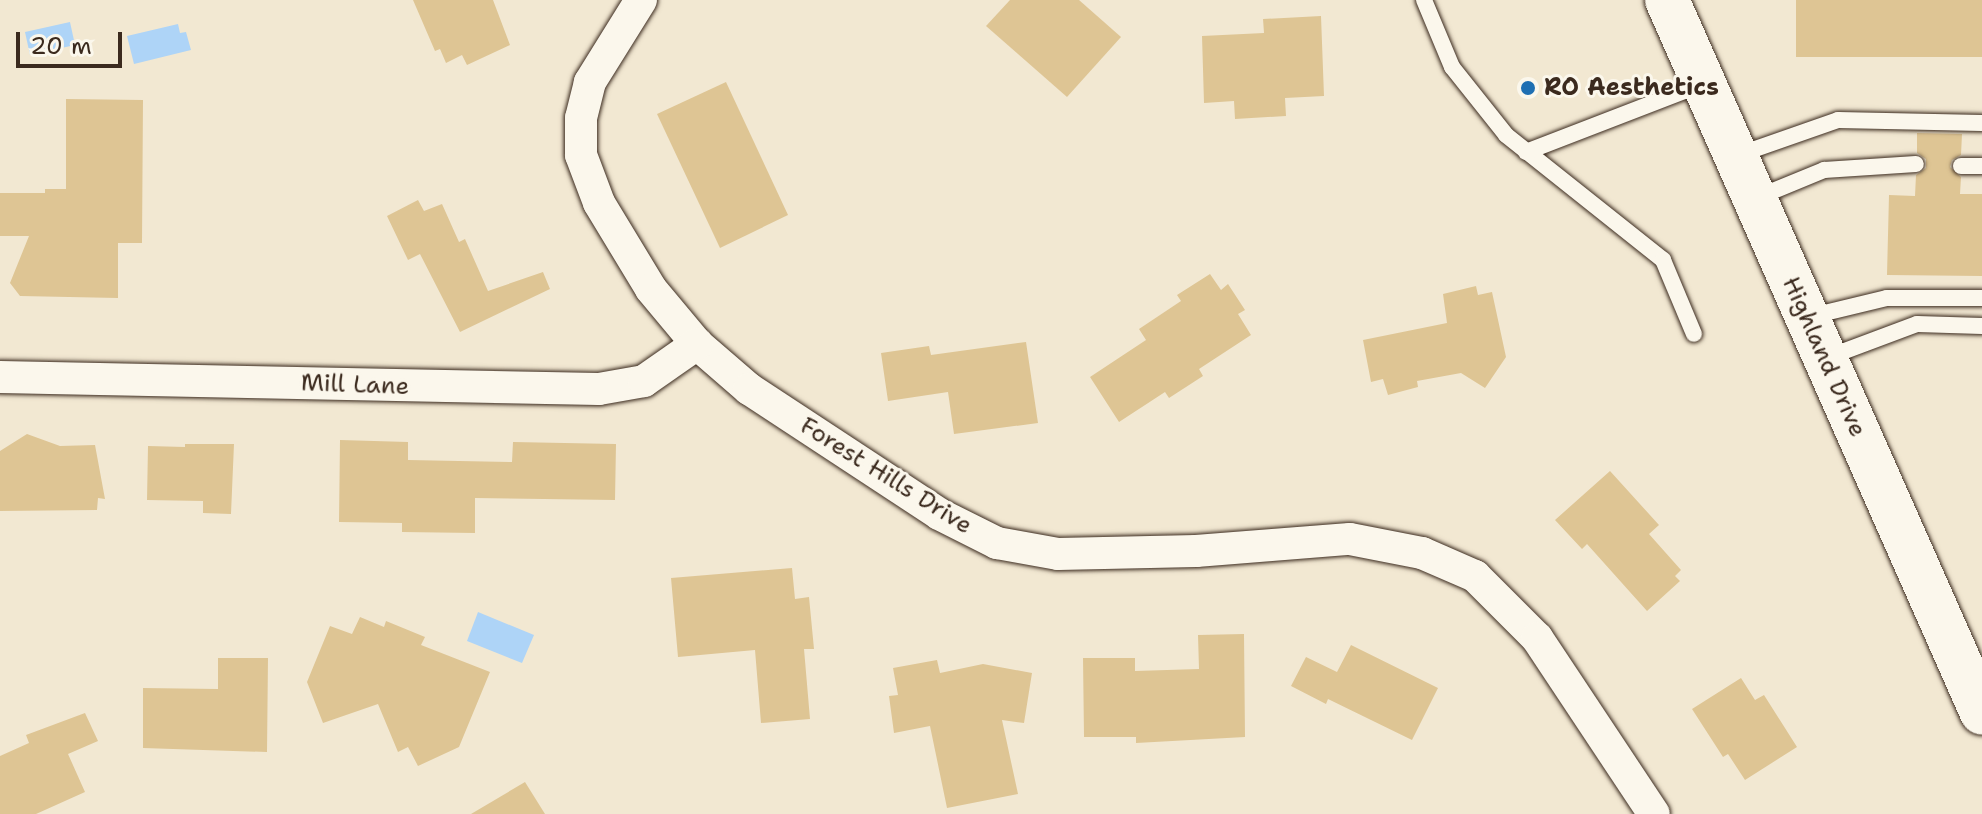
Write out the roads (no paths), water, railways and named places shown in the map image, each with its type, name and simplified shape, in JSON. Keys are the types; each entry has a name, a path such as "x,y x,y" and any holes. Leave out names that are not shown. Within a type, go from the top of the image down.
{"main road":[{"name":"Highland Drive","path":"1669,1 1982,713"}],"street":[{"name":"Forest Hills Drive","path":"641,0 590,82 581,118 581,155 599,203 651,289 697,344 762,397 939,514 997,543 1058,554 1196,551 1350,539 1422,553 1475,576 1537,638 1654,814"},
{"name":"Mill Lane","path":"0,377 158,377 329,385 599,389 644,381 697,344"}],"lane":[{"path":"1424,0 1452,67 1506,135 1663,260 1694,334"},
{"path":"1526,152 1703,83"},
{"path":"1736,155 1838,120 1982,123"},
{"path":"1755,198 1824,170 1916,164"},
{"path":"1961,166 1982,166"},
{"path":"1807,317 1860,301 1887,298 1982,298"},
{"path":"1825,358 1917,324 1982,326"}],"water":[{"path":"70,22 75,45 30,55 25,32"},
{"path":"178,24 180,33 186,32 191,50 134,64 127,36"},
{"path":"478,612 534,635 522,663 467,641"}],"place":[{"name":"RO Aesthetics","path":"1528,88"}]}
